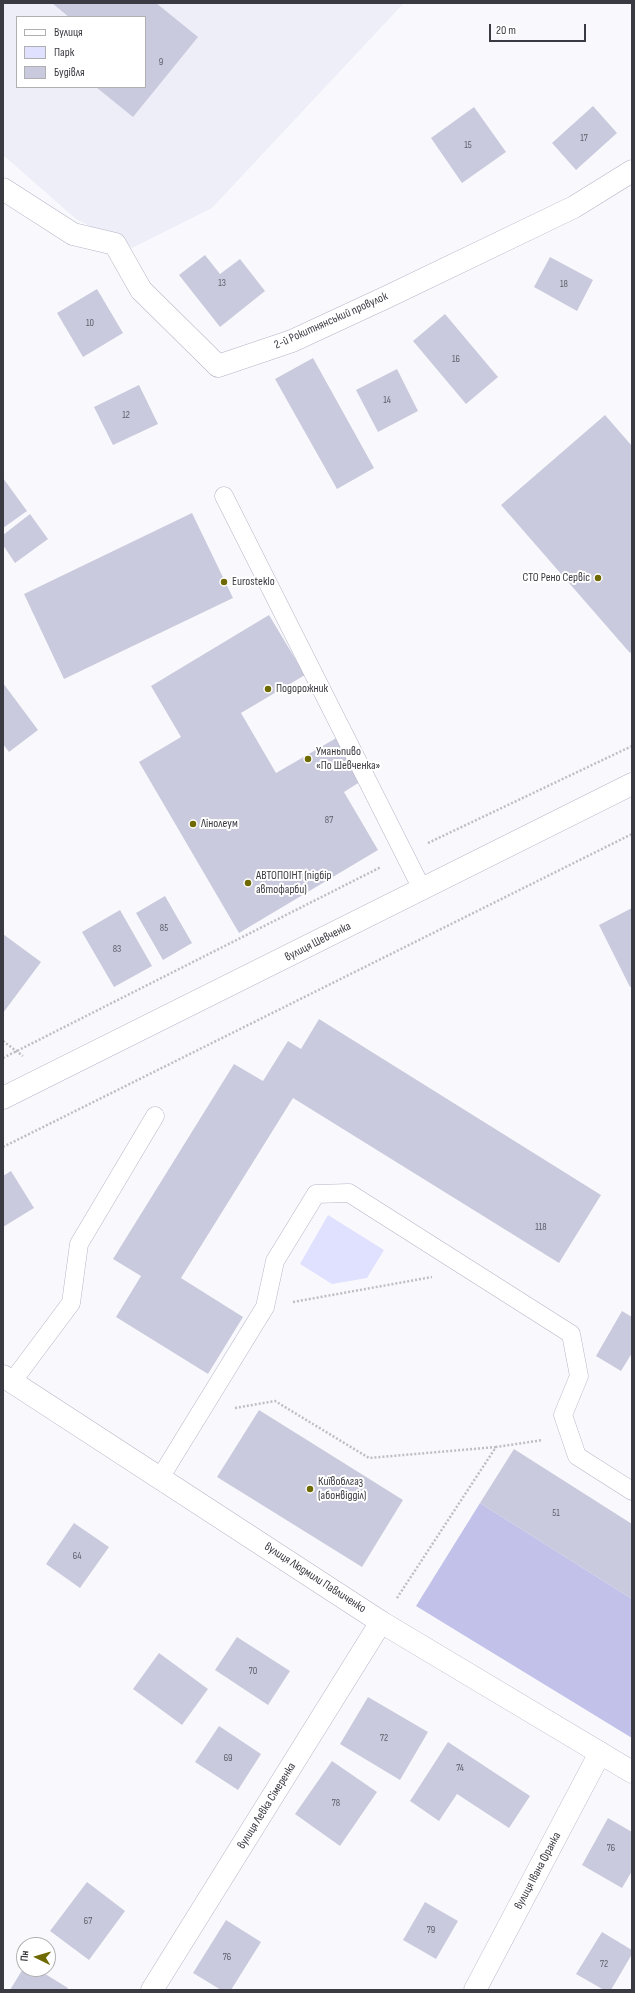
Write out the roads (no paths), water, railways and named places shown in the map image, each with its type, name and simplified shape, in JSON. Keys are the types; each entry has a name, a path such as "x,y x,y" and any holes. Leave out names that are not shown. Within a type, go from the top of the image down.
{"street":[{"name":"2-й Рокитнянський провулок","path":"3,189 73,234 115,244 141,290 218,366 292,341 574,207 632,171"},
{"name":"вулиця Шевченка","path":"3,1098 632,784"},
{"name":"вулиця Людмили Павличенко","path":"7,1379 381,1622 632,1772"},
{"name":"вулиця Левка Сімеренка","path":"152,1990 381,1622"},
{"name":"вулиця Івана Франка","path":"475,1990 600,1753"}],"lane":[{"path":"224,496 403,855 422,890"},
{"path":"7,1379 71,1303 78,1244 155,1116"},
{"path":"160,1478 265,1307 275,1261 316,1194 349,1194 571,1334 579,1376 563,1415 569,1436 577,1456 632,1491"}],"place":[{"name":"СТО Рено Сервіс","path":"598,578"},
{"name":"Eurosteklo","path":"224,582"},
{"name":"Подорожник","path":"268,689"},
{"name":"Уманьпиво «По Шевченка»","path":"308,759"},
{"name":"Лінолеум","path":"193,824"},
{"name":"АВТОПОІНТ (підбір автофарби)","path":"248,883"},
{"name":"Київоблгаз (абонвідділ)","path":"310,1489"}]}
